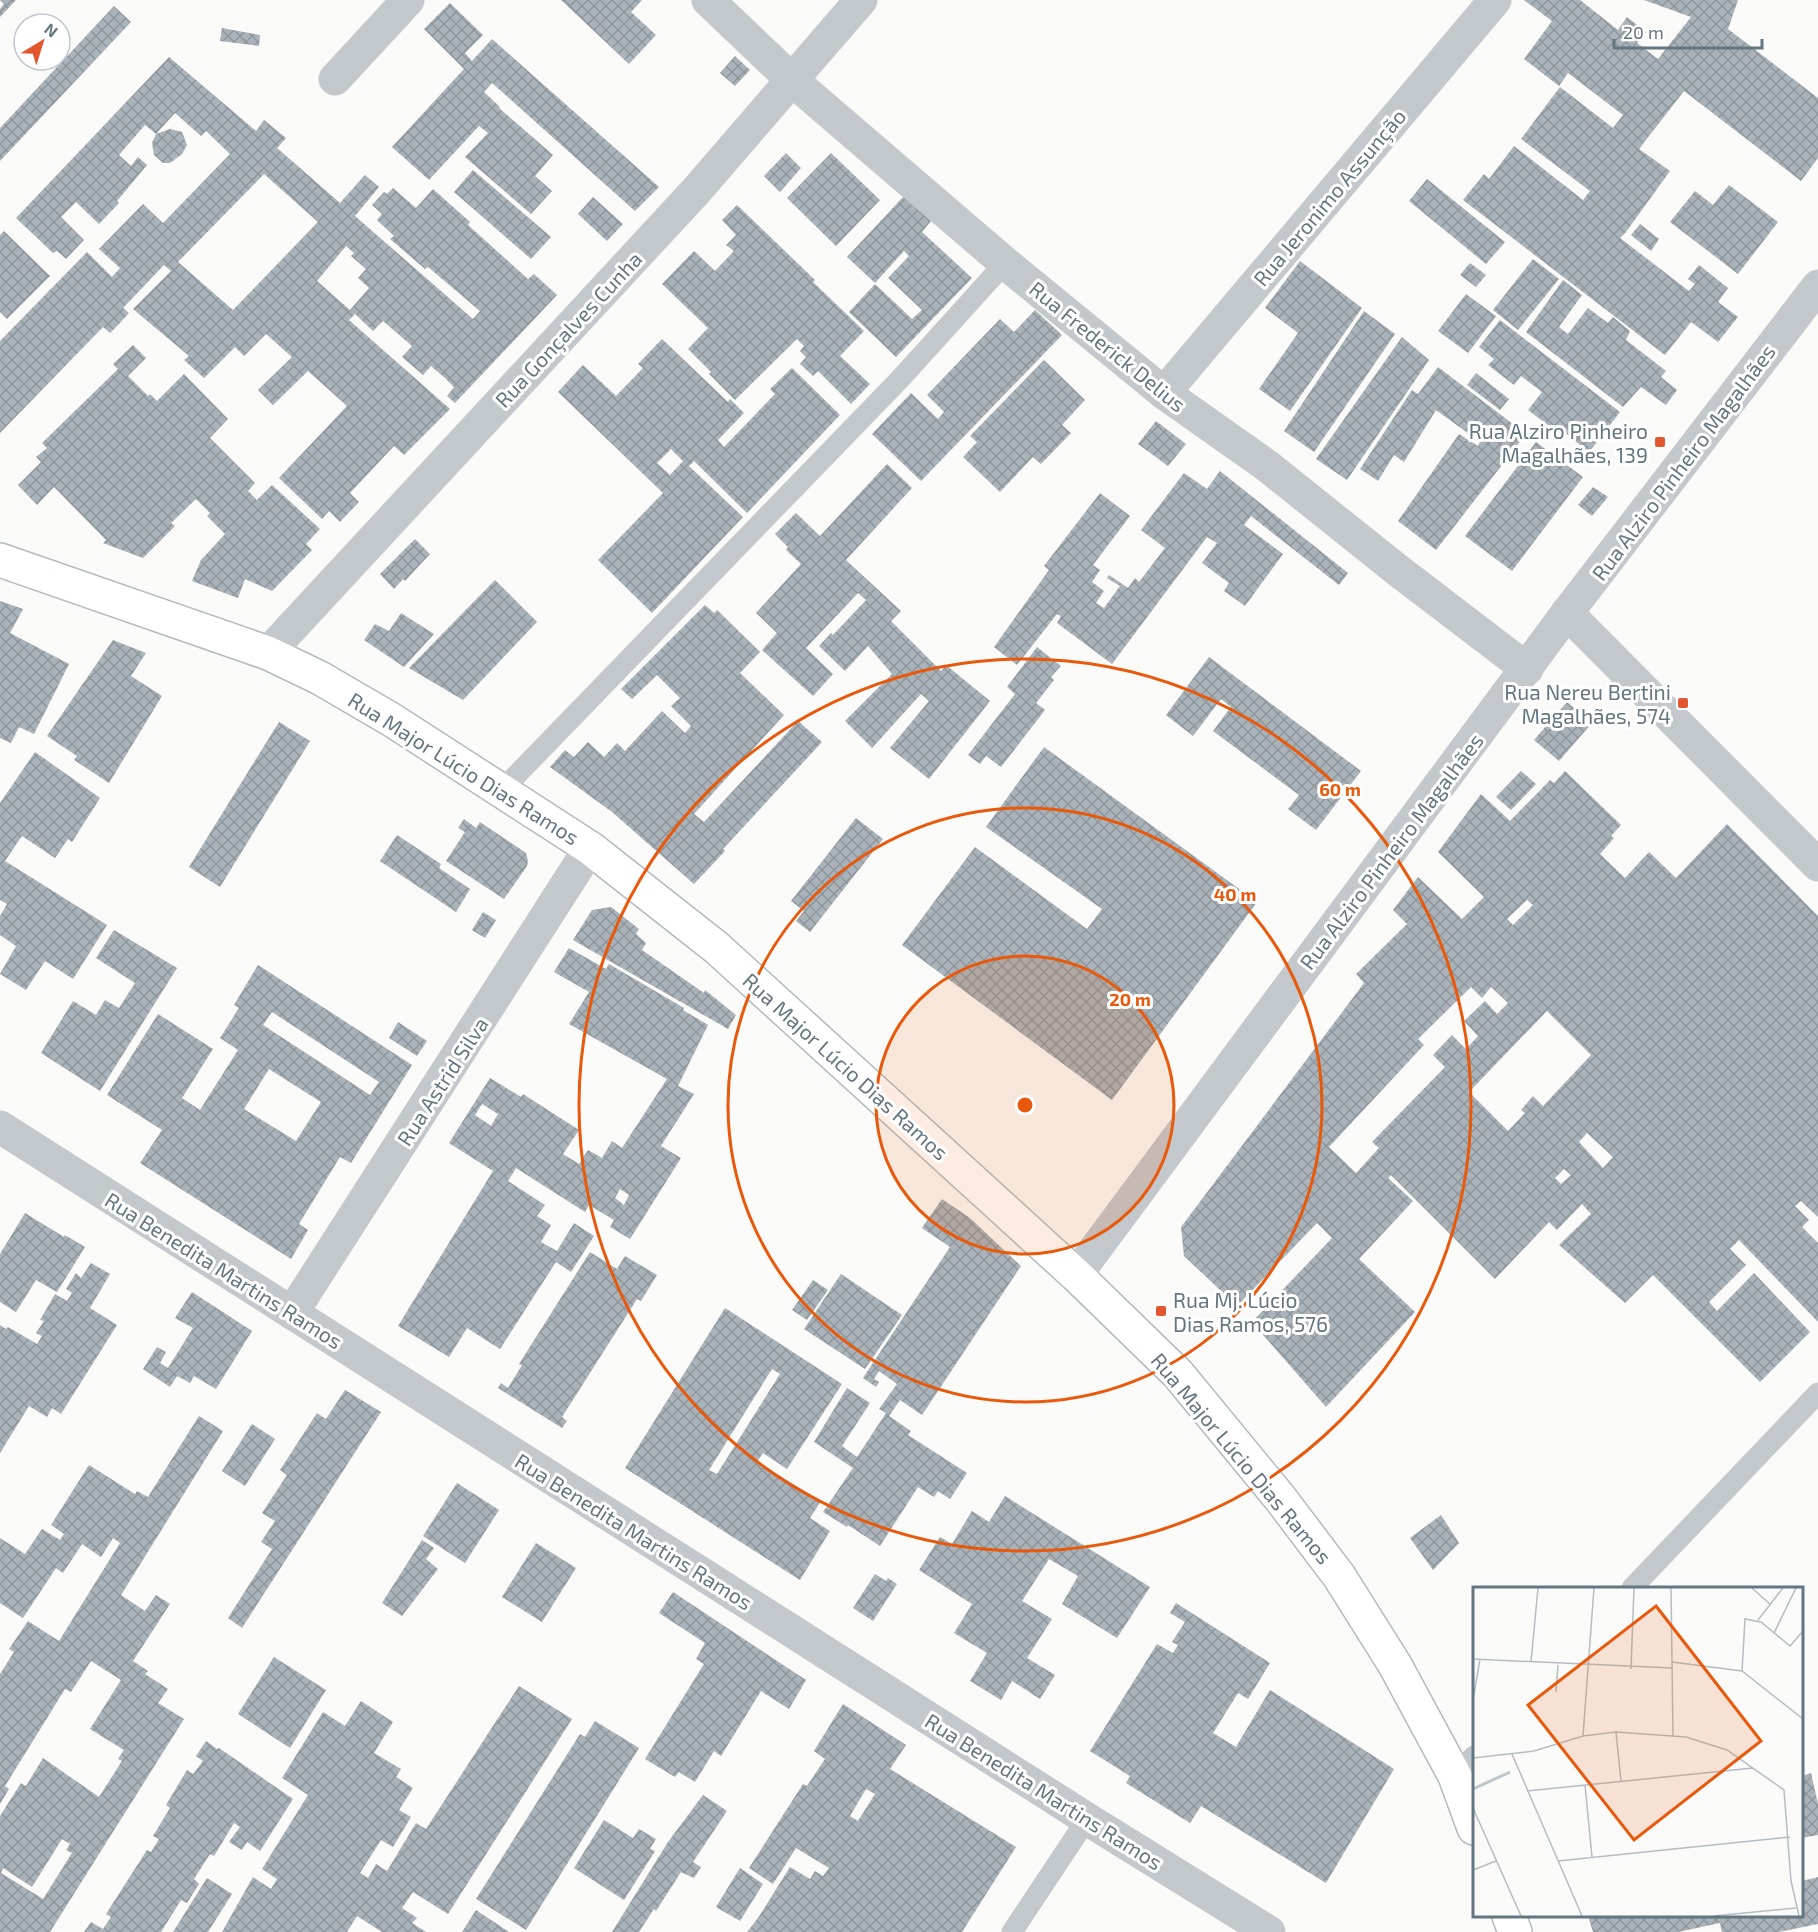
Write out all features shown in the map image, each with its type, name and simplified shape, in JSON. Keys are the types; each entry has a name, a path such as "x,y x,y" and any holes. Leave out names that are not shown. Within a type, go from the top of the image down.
{"main road":[{"name":"Rua Major Lúcio Dias Ramos","path":"0,560 268,653 320,678 392,720 590,848 717,948 1076,1275 1178,1374 1280,1498 1339,1576 1382,1645 1465,1766 1473,1821"},
{"path":"1509,1917 1515,1932"}],"street":[{"path":"335,79 408,0"},
{"name":"Rua Frederick Delius","path":"708,0 793,81 1005,263 1164,393 1266,465 1527,669"},
{"name":"Rua Gonçalves Cunha","path":"268,653 688,200 861,0"},
{"name":"Rua Jeronimo Assunção","path":"1164,393 1495,0"},
{"name":"Rua Alziro Pinheiro Magalhães","path":"1076,1275 1567,614 1818,286"},
{"path":"1567,614 1818,865"},
{"name":"Rua Astrid Silva","path":"292,1313 590,848"},
{"name":"Rua Benedita Martins Ramos","path":"0,1127 1087,1819 1269,1932"}],"lane":[{"path":"502,790 901,378 1005,263"},
{"path":"1633,1587 1818,1393"},
{"path":"1012,1932 1087,1819"}],"building":[{"path":"0,0 16,0 0,17 0,9 4,4"},
{"path":"561,0 642,0 631,12 656,35 629,64"},
{"path":"1524,0 1580,0 1618,30 1627,17 1646,32 1637,43 1658,59 1691,17 1644,0 1738,0 1728,29 1818,98 1818,158 1801,181 1684,91 1639,149 1670,171 1620,238 1689,291 1695,284 1688,279 1699,265 1728,288 1718,302 1738,317 1718,342 1691,322 1665,355 1463,200 1484,174 1489,179 1514,146 1583,200 1590,191 1521,139 1560,87 1613,128 1623,115 1568,73 1559,86 1524,59 1552,21"},
{"path":"450,3 483,35 465,53 472,61 492,39 659,187 635,211 492,83 484,92 553,155 535,176 552,191 531,214 465,157 488,133 479,126 429,180 392,147 464,69 424,29"},
{"path":"114,6 131,22 0,161 0,128 52,72 72,72 72,51"},
{"path":"222,28 260,35 259,46 220,41"},
{"path":"735,56 750,70 735,86 720,73"},
{"path":"169,57 256,131 264,120 286,138 277,148 340,203 365,175 379,187 355,216 473,319 480,311 428,267 425,269 390,239 394,236 377,220 382,214 372,205 384,192 387,194 393,188 416,208 433,189 470,222 468,225 528,279 534,274 557,295 455,403 447,396 454,387 431,366 423,375 402,357 412,346 383,321 373,331 355,314 349,320 450,409 404,455 394,446 350,493 359,502 340,522 329,511 322,519 279,478 347,406 308,371 273,405 258,390 292,357 266,334 244,356 235,347 204,378 184,360 189,356 133,309 171,271 164,265 123,308 129,313 118,325 110,333 103,327 0,433 0,341 87,252 112,277 120,268 99,249 143,204 163,223 230,154 206,131 201,136 175,113 156,134 145,125 119,155 131,166 138,157 147,165 117,201 119,203 99,224 76,202 61,217 84,240 66,259 57,251 53,253 16,218","holes":["264,174 318,222 233,310 178,262","346,246 354,253 351,256 366,269 358,278 369,288 350,310 317,281"]},
{"path":"170,129 182,132 187,145 182,154 170,163 163,163 154,155 152,143 156,134"},
{"path":"786,153 801,168 780,192 764,176"},
{"path":"831,153 880,200 836,246 787,198"},
{"path":"473,170 551,237 531,259 454,192"},
{"path":"1427,179 1505,242 1486,264 1409,201"},
{"path":"1729,185 1778,222 1738,274 1670,222 1695,191 1713,205"},
{"path":"904,196 931,221 922,232 972,278 896,357 849,312 875,284 912,319 922,310 888,278 909,256 904,251 875,283 847,257"},
{"path":"593,197 623,224 607,241 578,214"},
{"path":"737,205 864,331 840,356 870,384 851,404 818,371 813,376 800,364 806,357 800,351 804,346 797,339 735,400 688,349 708,328 662,284 694,251 715,271 734,251 726,245 736,235 722,220"},
{"path":"1640,224 1659,239 1651,251 1631,235"},
{"path":"4,231 50,276 7,319 0,312 0,235"},
{"path":"1533,259 1559,279 1518,330 1493,310"},
{"path":"1300,261 1362,308 1290,411 1259,389 1298,333 1265,308"},
{"path":"1470,263 1486,275 1476,287 1460,275"},
{"path":"1563,280 1582,295 1559,327 1568,334 1588,308 1608,323 1613,317 1630,331 1626,340 1666,371 1661,377 1677,390 1666,405 1641,387 1623,407 1526,332"},
{"path":"1466,294 1496,316 1468,353 1438,331"},
{"path":"1035,310 1062,335 921,481 872,434 911,393 938,419 944,412 927,395 1000,319 1014,332"},
{"path":"1364,311 1395,334 1314,452 1284,431"},
{"path":"1500,320 1620,412 1589,452 1564,432 1561,435 1528,410 1542,392 1521,376 1514,385 1488,365 1494,359 1479,347"},
{"path":"1402,337 1429,360 1347,480 1316,459"},
{"path":"662,339 728,402 730,399 744,413 718,440 724,447 775,394 770,389 792,368 840,415 747,513 694,461 689,466 743,517 652,613 598,560 663,493 558,392 583,365 616,396 643,368 638,364","holes":["671,449 683,461 670,475 657,463"]},
{"path":"133,345 146,358 128,376 148,396 150,394 157,401 184,374 228,419 210,438 255,483 248,491 257,500 272,485 320,529 306,544 312,550 272,591 245,579 238,598 192,581 201,560 225,534 207,516 210,513 196,499 171,523 175,526 143,558 103,543 106,540 54,487 37,505 18,485 41,462 36,457 47,448 42,443 118,369 113,364"},
{"path":"1044,360 1085,400 1062,425 1071,433 1041,464 1033,457 1000,492 963,457 977,442 970,436"},
{"path":"1438,367 1526,434 1436,550 1398,521 1459,434 1478,446 1480,442 1436,410 1404,462 1394,455 1378,481 1360,469 1412,390 1418,394"},
{"path":"1476,373 1509,399 1500,410 1467,385"},
{"path":"1156,421 1186,444 1168,466 1138,444"},
{"path":"1536,442 1583,477 1512,571 1465,536"},
{"path":"887,464 912,488 846,560 901,611 891,621 941,671 946,665 990,701 929,779 890,748 929,701 921,694 872,748 845,721 892,674 868,646 845,671 819,646 831,633 833,635 866,600 858,593 806,648 833,674 813,696 762,650 777,633 756,613 801,564 786,550 788,547 775,534 796,513 820,536"},
{"path":"1220,471 1348,573 1339,585 1251,516 1244,525 1283,554 1245,606 1224,591 1229,583 1202,563 1217,543 1207,537 1112,664 1057,623 1061,616 1057,614 1017,665 994,647 1049,570 1044,566 1100,493 1130,516 1093,565 1100,570 1092,582 1104,591 1096,603 1104,608 1120,586 1107,578 1109,575 1128,588 1135,578 1139,582 1165,548 1141,530 1184,473 1207,489"},
{"path":"1593,487 1608,497 1592,516 1578,505"},
{"path":"415,539 430,554 405,581 403,579 394,589 380,574"},
{"path":"495,580 537,622 463,700 409,668"},
{"path":"0,601 23,609 10,633 69,664 34,734 19,727 11,743 0,738"},
{"path":"705,605 714,613 717,610 760,652 740,673 784,715 694,814 704,822 798,721 822,742 723,849 725,851 694,884 612,812 550,767 565,750 574,757 588,742 604,757 617,743 625,751 662,711 685,733 691,726 671,706 680,698 657,675 632,699 621,689"},
{"path":"401,613 434,634 404,667 364,640 375,624 389,631"},
{"path":"113,640 146,653 131,676 162,696 109,783 74,760 77,756 47,736"},
{"path":"1037,647 1061,666 1051,677 1054,680 1036,703 1045,710 1001,767 986,756 980,764 968,755 1015,694 1007,687"},
{"path":"1209,657 1361,771 1316,830 1288,809 1299,795 1213,731 1231,707 1221,699 1193,736 1166,715"},
{"path":"1567,702 1592,723 1559,761 1534,740"},
{"path":"279,722 310,741 220,887 189,867"},
{"path":"1044,747 1257,902 1112,1100 902,945 975,847 1087,929 1102,909 986,827"},
{"path":"35,752 100,798 72,842 68,839 55,858 22,836 5,861 107,925 73,979 45,961 26,990 0,974 16,946 0,935 0,916 7,904 0,900 0,803"},
{"path":"1521,771 1536,784 1511,810 1496,797"},
{"path":"1565,771 1621,825 1611,836 1614,838 1600,854 1625,878 1649,852 1676,878 1727,824 1818,916 1818,1217 1801,1201 1795,1206 1809,1220 1802,1227 1818,1243 1818,1322 1739,1240 1730,1249 1746,1265 1709,1302 1717,1311 1754,1273 1810,1332 1760,1382 1653,1275 1625,1303 1559,1245 1591,1214 1582,1204 1557,1230 1549,1222 1495,1279 1391,1175 1388,1178 1413,1201 1359,1259 1415,1312 1326,1407 1252,1322 1332,1238 1317,1223 1237,1306 1184,1256 1181,1227 1364,983 1356,974 1407,924 1393,910 1418,877 1462,919 1484,897 1438,852 1481,794 1510,821 1550,780 1554,783","holes":["1527,900 1533,905 1513,925 1507,919","1471,987 1482,998 1491,987 1508,1003 1497,1014 1485,1001 1464,1021 1478,1036 1466,1049 1452,1035 1433,1055 1445,1067 1372,1142 1379,1148 1356,1173 1329,1147 1424,1045 1418,1039","1547,1011 1591,1055 1543,1106 1533,1096 1521,1110 1525,1113 1508,1131 1469,1092","1587,1133 1613,1157 1603,1168 1579,1142","1564,1169 1571,1175 1561,1184 1555,1178"]},
{"path":"856,818 883,839 810,932 796,921 804,911 791,901"},
{"path":"464,819 476,828 480,822 526,853 527,866 504,899 446,861 465,832 458,828"},
{"path":"397,835 441,864 439,868 470,889 456,912 380,861"},
{"path":"611,907 639,929 636,934 646,943 642,950 704,993 705,990 736,1015 728,1029 573,940 592,910"},
{"path":"483,912 496,920 485,938 472,930"},
{"path":"114,930 177,968 100,1091 41,1053 73,1001 96,1015 105,1000 119,1008 135,983 96,958"},
{"path":"569,948 606,969 609,964 684,1008 683,1010 708,1025 678,1086 694,1094 661,1146 681,1158 630,1239 610,1227 614,1220 589,1205 585,1212 516,1168 508,1181 545,1205 537,1216 551,1225 541,1242 557,1251 574,1223 594,1236 571,1272 556,1262 500,1349 467,1328 449,1357 398,1326 493,1171 449,1143 490,1078 521,1097 523,1094 579,1130 563,1154 579,1164 588,1150 602,1158 612,1141 622,1148 667,1079 569,1024 589,992 554,972","holes":["482,1104 498,1114 491,1126 475,1115","620,1189 629,1195 624,1205 615,1198"]},
{"path":"258,965 412,1065 351,1163 340,1157 299,1224 308,1230 291,1259 140,1163 162,1130 107,1095 158,1014 213,1049 182,1098 200,1110 238,1050 220,1038 239,1008 234,1005","holes":["272,1012 379,1082 370,1095 263,1025","269,1069 321,1102 296,1141 244,1109"]},
{"path":"398,1022 427,1041 417,1056 389,1038"},
{"path":"942,1199 970,1218 1021,1266 922,1415 900,1400 889,1416 911,1431 908,1435 967,1473 950,1499 938,1491 934,1497 918,1487 880,1546 823,1512 853,1468 814,1442 847,1388 870,1403 842,1446 857,1457 886,1413 879,1409 897,1384 879,1371 874,1379 879,1382 876,1387 863,1378 950,1247 922,1228"},
{"path":"25,1213 85,1247 57,1292 36,1280 16,1312 0,1302 0,1254"},
{"path":"590,1252 617,1269 625,1256 657,1275 641,1301 637,1299 562,1417 567,1421 562,1428 498,1388 501,1383 508,1388 522,1365 519,1364"},
{"path":"91,1263 110,1274 90,1308 117,1325 61,1414 52,1408 47,1417 29,1406 0,1453 0,1325 6,1329 8,1327 37,1344 42,1336 36,1333 44,1321 40,1320 55,1294 67,1301 72,1293 66,1289 76,1273 81,1278"},
{"path":"841,1274 902,1315 865,1369 804,1329"},
{"path":"813,1280 828,1290 807,1320 792,1310"},
{"path":"192,1292 252,1331 216,1389 194,1376 190,1383 177,1376 170,1387 143,1369 157,1347 166,1352 160,1363 168,1368 193,1328 175,1318"},
{"path":"725,1308 842,1384 787,1469 763,1453 757,1462 821,1501 810,1518 830,1531 800,1580 625,1468","holes":["772,1369 780,1374 717,1474 709,1470"]},
{"path":"345,1390 381,1412 242,1628 228,1618 272,1549 261,1542 275,1521 262,1513 287,1475 280,1470 317,1413 326,1419"},
{"path":"199,1416 223,1431 121,1595 145,1611 156,1595 170,1604 133,1661 148,1671 145,1674 168,1689 158,1703 184,1719 50,1932 0,1932 0,1816 21,1783 26,1786 43,1758 99,1797 122,1761 118,1759 124,1750 90,1729 121,1680 91,1661 71,1692 65,1689 5,1786 9,1789 0,1804 0,1674 14,1652 9,1649 28,1621 59,1641 120,1543 113,1538 101,1557 82,1544 63,1573 56,1568 23,1618 0,1603 0,1538 25,1554 42,1529 60,1540 64,1534 51,1525 89,1465 135,1494 137,1491 148,1497","holes":["62,1839 70,1844 66,1850 72,1853 43,1899 1,1873 3,1868 32,1887"]},
{"path":"252,1424 275,1439 245,1486 222,1471"},
{"path":"457,1483 499,1510 465,1563 423,1536"},
{"path":"1005,1496 1150,1587 1117,1638 1062,1604 1078,1576 1049,1559 1022,1601 1052,1619 1027,1658 1055,1675 1040,1699 1012,1681 1001,1700 970,1681 987,1653 954,1633 972,1604 919,1570 940,1537 952,1544 972,1511 989,1522"},
{"path":"1441,1515 1459,1543 1433,1570 1410,1538"},
{"path":"422,1540 434,1548 426,1559 438,1569 402,1616 382,1603"},
{"path":"536,1543 576,1568 542,1622 502,1597"},
{"path":"875,1574 886,1581 888,1578 897,1584 873,1621 853,1608"},
{"path":"673,1592 806,1680 789,1709 761,1691 721,1756 714,1751 695,1782 679,1772 675,1777 645,1759 704,1664 696,1659 705,1643 659,1613"},
{"path":"1176,1603 1270,1663 1248,1699 1238,1693 1213,1733 1236,1747 1270,1690 1394,1769 1326,1883 1201,1806 1190,1823 1126,1783 1130,1776 1090,1751 1157,1644 1173,1653 1178,1645 1172,1642 1185,1622 1170,1613"},
{"path":"274,1657 326,1690 290,1748 238,1714"},
{"path":"519,1686 572,1719 448,1914 413,1892 402,1908 417,1918 412,1923 426,1932 382,1932 357,1916 347,1932 222,1932 253,1877 271,1889 277,1879 262,1869 308,1795 282,1778 323,1712 345,1726 361,1701 393,1722 374,1753 401,1769 396,1777 413,1788 399,1810 411,1817 393,1847 381,1840 360,1873 368,1878 376,1864 387,1871 416,1823 426,1829"},
{"path":"843,1704 906,1745 890,1769 1016,1847 962,1932 747,1932 790,1867 810,1879 815,1871 823,1876 829,1868 796,1848 773,1884 749,1868 803,1784 807,1786 825,1759 814,1751","holes":["866,1789 875,1794 858,1821 850,1816"]},
{"path":"595,1721 639,1748 526,1930 476,1899 580,1734 585,1737"},
{"path":"206,1741 293,1799 260,1851 247,1842 242,1850 229,1842 240,1827 234,1823 214,1856 210,1854 194,1879 199,1884 187,1903 181,1900 161,1932 84,1932 91,1922 103,1929 111,1917 106,1914 147,1850 151,1852 159,1839 153,1836 170,1808 166,1805 187,1770 193,1774 203,1761 196,1756"},
{"path":"1811,1773 1818,1804 1818,1835 1803,1838 1803,1776"},
{"path":"703,1795 727,1811 693,1862 701,1867 694,1878 681,1872 656,1911 654,1909 639,1932 612,1932 668,1842"},
{"path":"604,1820 633,1838 639,1829 656,1839 650,1849 655,1851 624,1900 574,1868"},
{"path":"740,1868 763,1884 740,1921 716,1907"},
{"path":"1818,1877 1818,1924 1779,1932 1722,1932 1720,1923 1678,1932 1593,1932 1588,1917 1803,1917 1803,1881"},
{"path":"207,1878 232,1894 208,1932 173,1932"},
{"path":"476,1910 509,1932 462,1932"}],"place":[{"name":"Rua Alziro Pinheiro Magalhães, 139","path":"1660,442"},
{"name":"Rua Nereu Bertini Magalhães, 574","path":"1683,703"},
{"name":"Rua Mj. Lúcio Dias Ramos, 576","path":"1161,1311"}]}
